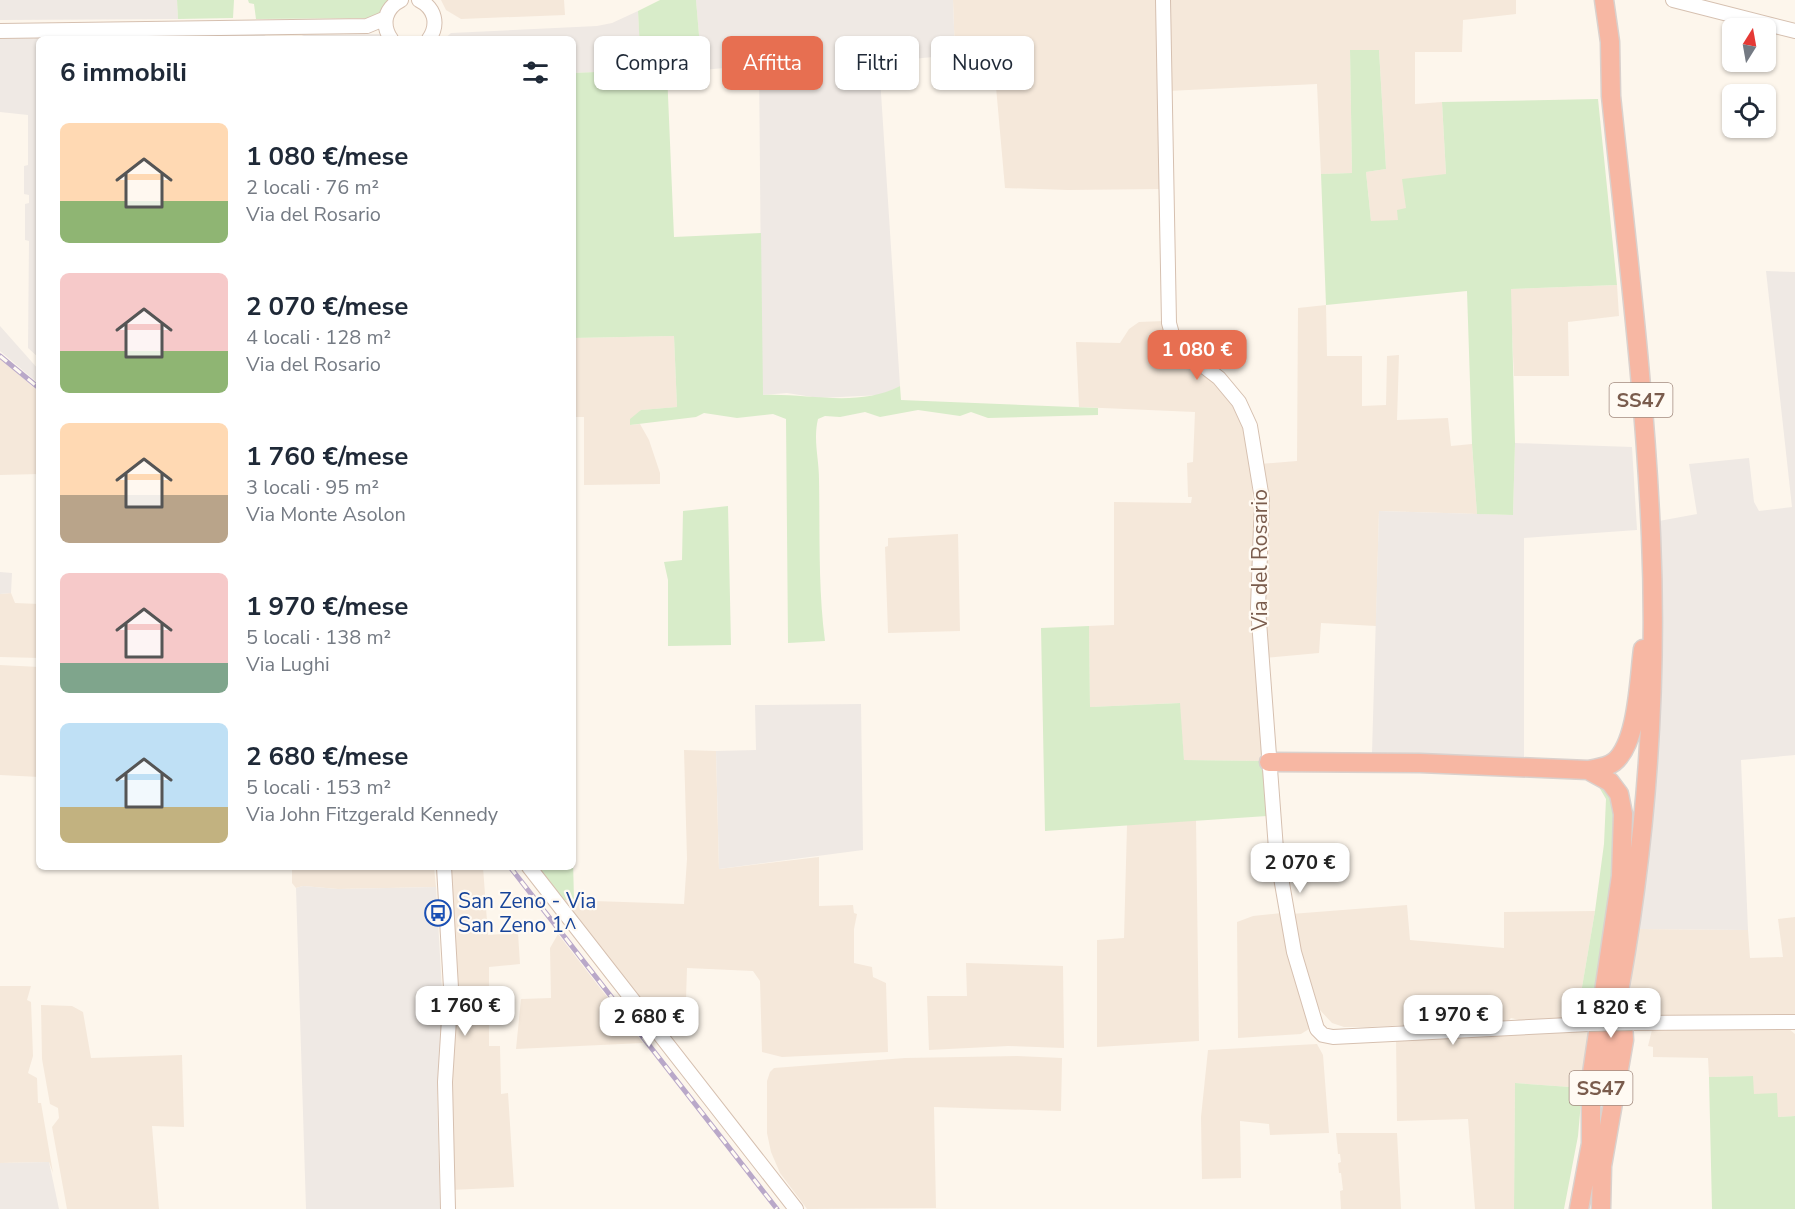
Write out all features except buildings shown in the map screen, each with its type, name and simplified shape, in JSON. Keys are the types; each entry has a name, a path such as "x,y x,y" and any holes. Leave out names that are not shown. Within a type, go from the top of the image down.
{"highway":[{"name":"SS47","path":"1593,0 1611,96"},
{"name":"SS47","path":"1579,1209 1636,890 1647,792 1653,667 1648,477 1611,96 1610,42 1604,0"},
{"path":"1269,762 1420,763 1588,770 1605,767 1616,760 1630,732 1653,600"},
{"path":"1588,770 1610,782 1619,794 1623,814 1621,876 1591,1080 1591,1145"},
{"path":"1601,1209 1602,1166 1624,1040 1621,984"}],"street":[{"path":"389,36 386,18 390,9 401,0"},
{"name":"Via del Rosario","path":"1163,0 1169,323 1172,334 1189,355 1219,378 1239,402 1250,426 1262,499 1258,608 1276,849 1294,952 1317,1029 1323,1035 1333,1037 1589,1024 1795,1022"},
{"path":"1673,0 1795,30"},
{"path":"424,1 435,22 430,36"},
{"path":"0,31 367,26 386,18"},
{"path":"367,26 389,36"},
{"path":"444,870 451,988 445,1082 448,1209"},
{"path":"531,870 796,1209"}],"shaded area":[{"path":"0,0 177,0 178,19 0,20"},
{"path":"441,0 564,0 565,15 461,19 446,10"},
{"path":"696,0 953,0 954,36 931,36 931,57 919,58 919,36 835,36 835,90 881,90 900,386 882,395 819,398 787,393 762,395 759,90 823,90 823,36 722,36 722,68 710,69 710,36 699,36"},
{"path":"953,0 1157,0 1161,189 1005,188 996,90 1034,90 1034,36 954,36"},
{"path":"1165,0 1516,0 1516,14 1463,20 1462,52 1415,52 1415,104 1442,102 1446,174 1406,209 1398,221 1371,221 1366,172 1386,169 1379,50 1350,50 1352,173 1321,174 1317,84 1168,91"},
{"path":"638,11 639,36 594,36 594,72 576,73 576,36 448,36 451,33 597,26 612,23"},
{"path":"0,32 260,32 266,36 36,36 36,355 28,348 29,241 25,240 25,204 29,203 29,195 24,194 24,166 28,165 28,115 0,112"},
{"path":"381,34 383,36 302,36"},
{"path":"1766,271 1795,272 1795,755 1741,760 1748,930 1639,929 1653,818 1660,714 1662,593 1659,521 1697,514 1689,464 1749,458 1754,502 1759,511 1792,507"},
{"path":"1617,285 1619,316 1568,322 1569,376 1514,376 1510,289"},
{"path":"1326,305 1327,356 1362,356 1362,406 1386,405 1387,356 1399,355 1397,420 1448,418 1451,446 1472,444 1477,514 1379,511 1376,626 1321,623 1319,653 1264,658 1259,464 1297,461 1298,308"},
{"path":"1164,321 1163,341 1174,344 1215,377 1232,400 1246,435 1251,462 1253,615 1262,761 1184,760 1179,703 1090,707 1089,626 1114,625 1114,502 1191,503 1192,497 1188,497 1187,463 1193,462 1195,412 1079,407 1076,342 1120,343 1129,329 1139,322"},
{"path":"0,326 36,367 36,381 0,351"},
{"path":"674,336 677,407 641,410 630,425 640,424 649,440 660,473 660,484 584,485 584,417 576,417 576,338"},
{"path":"0,358 36,389 36,474 0,475"},
{"path":"1515,443 1632,447 1637,530 1524,538 1524,757 1372,753 1379,511 1513,515"},
{"path":"958,534 960,631 888,633 885,547 888,546 888,538"},
{"path":"0,572 12,573 11,593 0,594"},
{"path":"11,593 15,603 36,604 36,658 0,657 0,594"},
{"path":"0,665 36,667 36,777 0,775"},
{"path":"861,704 863,850 719,869 716,751 756,750 755,705"},
{"path":"684,750 716,751 719,869 819,857 819,906 853,905 854,913 857,914 854,929 854,963 872,967 873,977 886,983 888,1052 782,1057 762,1052 760,981 753,971 687,968 686,999 638,997 563,900 684,904 687,859"},
{"path":"1196,820 1199,1041 1097,1047 1097,940 1124,938 1127,825"},
{"path":"292,870 434,870 436,887 338,889 303,886 296,888 292,883"},
{"path":"448,870 483,870 488,935 518,933 520,964 489,967 489,1046 500,1046 501,1094 508,1093 514,1187 450,1190"},
{"path":"303,886 338,889 436,887 443,1007 437,1095 440,1209 306,1209 296,888"},
{"path":"1407,905 1410,940 1504,948 1504,912 1595,911 1581,993 1582,1017 1519,1020 1511,1018 1509,1020 1368,1027 1344,1027 1332,1023 1319,1009 1308,983 1291,914"},
{"path":"1282,913 1309,1029 1301,1034 1238,1038 1237,922 1253,916"},
{"path":"1795,917 1795,1014 1629,1016 1632,971 1639,929 1748,930 1750,958 1783,957 1778,919"},
{"path":"558,934 643,1043 516,1049 521,999 551,998 550,948"},
{"path":"966,963 1063,966 1064,1048 1008,1046 929,1050 927,996 967,996"},
{"path":"0,986 31,986 27,1000 31,1002 33,1056 28,1073 37,1078 38,1103 41,1103 53,1173 49,1162 0,1163"},
{"path":"41,1005 72,1006 83,1012 91,1058 182,1055 184,1127 152,1126 159,1209 67,1209 52,1127 59,1118 58,1108 50,1104 42,1059"},
{"path":"1653,1026 1773,1026 1789,1029 1795,1034 1795,1116 1778,1117 1753,1094 1753,1076 1709,1077 1708,1058 1653,1057 1653,1047 1648,1046"},
{"path":"1592,1028 1583,1079 1570,1087 1515,1083 1514,1209 1475,1209 1468,1119 1397,1121 1396,1036"},
{"path":"1317,1044 1323,1055 1329,1133 1270,1135 1269,1124 1240,1121 1241,1178 1202,1179 1201,1117 1208,1050"},
{"path":"1017,1056 1062,1058 1061,1111 934,1107 936,1208 807,1209 780,1173 771,1152 767,1133 767,1081 774,1068 905,1058"},
{"path":"1336,1133 1397,1133 1401,1209 1341,1209 1340,1191 1343,1190 1341,1173 1339,1173 1338,1163 1341,1162"},
{"path":"49,1162 59,1209 0,1209 0,1163"}],"green space":[{"path":"177,0 234,0 233,18 178,19"},
{"path":"248,0 404,0 383,18 256,19 254,4 249,3"},
{"path":"660,0 696,0 699,36 639,36 638,11"},
{"path":"1350,50 1379,50 1386,169 1366,172 1371,221 1398,220 1397,210 1406,208 1402,179 1446,174 1442,102 1598,99 1617,285 1511,289 1515,443 1513,515 1477,514 1472,444 1467,291 1326,305 1321,174 1352,173"},
{"path":"594,72 594,90 668,90 674,237 761,233 763,395 850,398 884,393 900,386 901,400 1098,408 1098,415 988,418 971,412 960,416 918,410 880,417 865,412 840,417 825,416 818,419 816,442 819,479 820,580 825,641 788,643 786,419 773,414 737,418 704,413 696,417 630,425 630,419 641,410 677,407 674,336 576,338 576,73"},
{"path":"728,506 731,645 668,646 668,580 664,562 682,560 683,511"},
{"path":"1089,626 1090,707 1180,703 1184,760 1262,761 1267,816 1045,831 1041,628"},
{"path":"1594,773 1616,803 1617,838 1594,1016 1582,1017 1581,993 1604,844 1606,799 1590,778"},
{"path":"539,870 573,870 574,900 563,900"},
{"path":"1753,1076 1754,1094 1777,1093 1778,1117 1795,1116 1795,1209 1712,1209 1709,1077"},
{"path":"1574,1079 1583,1079 1578,1136 1564,1209 1514,1209 1515,1083 1570,1087"}],"railway":[{"path":"0,356 36,386"},
{"path":"512,870 777,1209"}],"place":[{"name":"San Zeno - Via San Zeno 1^","path":"438,913"}]}
